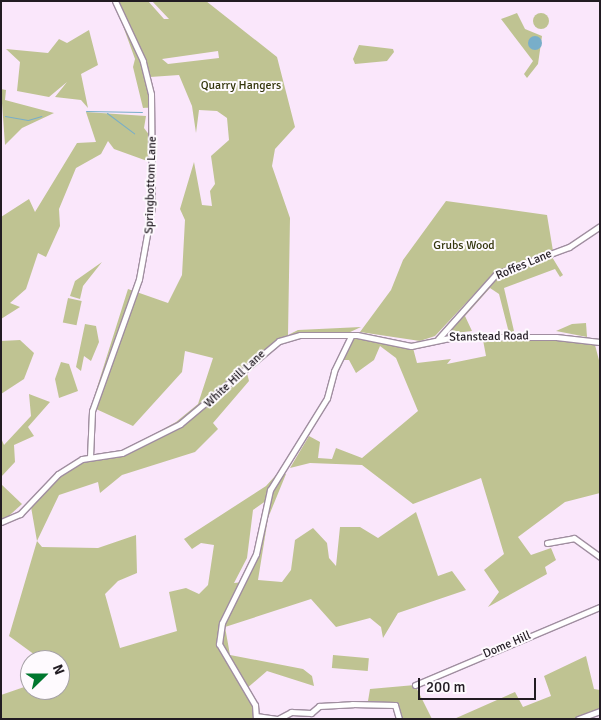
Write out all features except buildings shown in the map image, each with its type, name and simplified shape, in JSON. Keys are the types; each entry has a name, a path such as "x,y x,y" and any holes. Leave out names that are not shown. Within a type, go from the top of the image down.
{"street":[{"name":"Springbottom Lane","path":"90,457 92,411 139,279 152,207 151,94 143,61 115,1"},
{"name":"Roffes Lane","path":"438,339 496,274 569,247 600,226"},
{"name":"White Hill Lane","path":"1,522 20,514 58,474 90,457 122,453 180,424 279,341 300,335 351,336"},
{"name":"Stanstead Road","path":"351,336 411,346 438,339 556,337 600,342"},
{"path":"351,336 334,371 327,398 270,490 256,554 222,623 219,644 255,705 256,717 278,719 291,712 311,713 318,706 352,704 395,706 399,719"},
{"path":"548,543 574,538 600,557"},
{"name":"Dome Hill","path":"415,685 600,607"},
{"path":"578,719 600,711"}],"green space":[{"name":"Quarry Hangers","path":"114,1 148,1 164,19 169,19 152,1 206,1 277,57 295,127 275,149 272,166 290,218 288,335 247,373 249,381 213,423 218,429 195,452 122,475 100,493 98,482 59,495 37,541 31,507 56,478 82,462 127,449 176,422 198,404 213,358 185,351 182,372 133,426 96,409 89,413 128,289 168,303 182,275 185,220 180,209 194,162 202,205 212,206 210,191 215,184 211,156 229,140 227,118 217,111 199,110 196,133 192,106 179,75 150,77 154,107 143,108 133,67 135,59","holes":["218,51 219,58 168,64 162,59"]},
{"path":"517,13 525,29 542,36 538,64 527,78 524,74 533,61 501,19"},
{"path":"541,13 547,15 549,21 547,27 541,29 535,27 533,21 535,15"},
{"path":"89,30 98,65 81,74 88,108 81,100 55,97 67,82 49,97 17,91 20,62 6,49 48,53 59,39 67,43"},
{"path":"359,45 393,49 394,52 387,61 355,64 353,59"},
{"path":"1,89 6,90 5,100 54,113 22,128 5,145"},
{"path":"86,112 146,116 144,128 150,136 150,162 114,149 108,141 101,154 76,168 59,209 60,226 46,257 38,253 26,289 10,303 20,307 1,319 1,217 29,199 35,212 77,143 96,142"},
{"name":"Grubs Wood","path":"446,201 547,215 553,251 495,272 435,336 420,341 360,332 391,290 403,260"},
{"path":"552,257 563,275 560,277 555,269 504,288 514,331 509,333 499,294 490,288 465,316 472,331 447,334 496,276"},
{"path":"102,262 83,286 80,299 70,296 75,281"},
{"path":"68,298 82,301 76,325 63,322"},
{"path":"586,323 587,337 556,331 572,324"},
{"path":"85,324 96,326 99,342 91,361 84,356 81,371 76,367"},
{"path":"361,327 348,333 288,335 298,330"},
{"path":"352,338 413,348 417,363 451,359 447,364 486,356 483,340 551,338 595,345 600,364 600,493 565,502 518,537 531,555 551,548 556,560 545,567 547,574 488,607 499,592 484,570 504,554 481,478 413,504 362,465 310,463 290,468 309,436 320,442 318,458 332,459 336,448 362,458 418,411 396,358 380,346 374,360 356,373 349,360 341,360"},
{"path":"20,340 34,353 24,379 1,394 1,341"},
{"path":"61,362 69,364 78,391 59,398 55,379"},
{"path":"29,394 50,402 28,427 34,436 14,445 15,462 1,477 1,438 4,445 31,416"},
{"path":"286,474 268,518 258,580 282,582 291,570 295,540 313,528 327,543 329,558 336,566 340,527 360,527 378,538 416,512 438,576 452,571 466,590 398,613 383,638 381,627 370,618 336,627 311,599 225,627 230,655 303,669 312,676 314,686 267,671 246,689 255,705 256,719 1,719 1,695 20,688 20,700 70,700 70,650 28,650 9,636 37,541 42,547 98,548 136,535 137,573 118,581 105,594 120,648 177,631 169,592 186,588 199,594 208,585 214,545 201,543 192,549 184,539 266,486 276,475","holes":["270,498 259,555 245,582 234,583 247,558 253,510"]},
{"path":"1,484 22,504 1,523"},
{"path":"333,655 369,658 368,671 332,668"},
{"path":"586,656 594,689 600,690 600,708 590,713 574,719 454,719 515,692 523,707 551,696 544,676"},
{"path":"415,685 432,719 400,719 399,703 368,701 370,689"}],"water":[{"path":"532,36 538,36 542,43 538,50 532,50 528,46 528,40"}],"waterway":[{"path":"86,111 142,112"},
{"path":"107,113 134,133"},
{"path":"5,116 28,120 41,116"}]}
